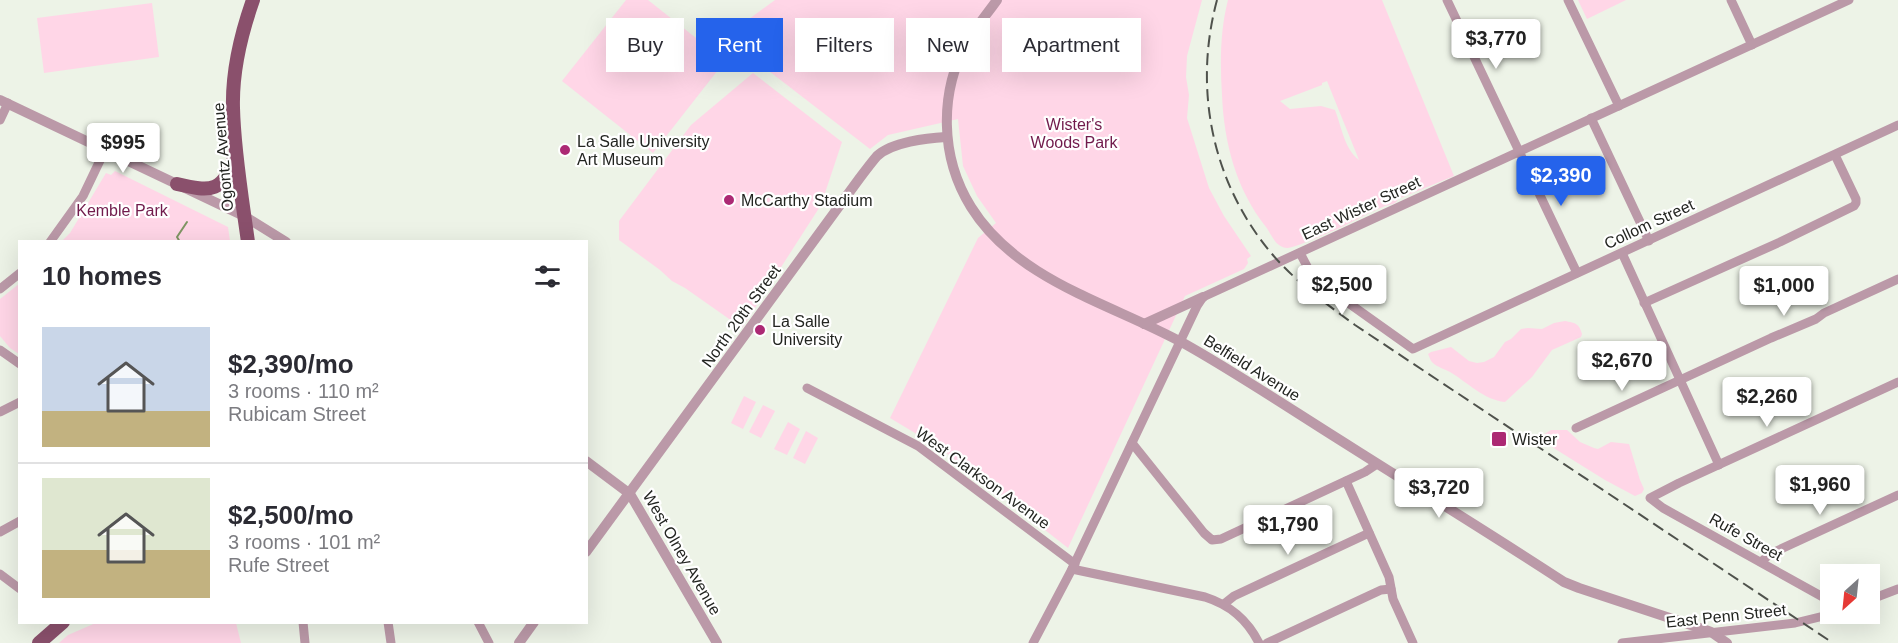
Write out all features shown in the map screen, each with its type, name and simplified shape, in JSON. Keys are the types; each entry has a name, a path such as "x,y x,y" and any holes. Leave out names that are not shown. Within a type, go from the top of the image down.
{"main road":[{"name":"Ogontz Avenue","path":"248,240 233,108 236,69 243,32 254,0"},
{"path":"177,184 201,189 216,188 225,180 231,168 236,147"},
{"path":"39,643 61,624"}],"street":[{"name":"Belfield Avenue","path":"997,0 968,41 957,64 949,96 946,136 954,171 961,189 979,219 996,239 1047,276 1180,341 1571,585 1711,632 1727,643"},
{"path":"1448,0 1577,273"},
{"path":"1568,0 1619,106"},
{"path":"1731,0 1752,45"},
{"name":"East Wister Street","path":"1203,297 1849,0"},
{"path":"0,120 4,101 244,216 283,240"},
{"path":"1591,118 1649,241"},
{"name":"Collom Street","path":"1300,253 1310,272 1324,286 1413,349 1898,125"},
{"name":"North 20th Street","path":"588,549 879,154 898,145 946,136"},
{"path":"51,240 83,196 105,150"},
{"path":"1644,303 1780,242 1856,203 1835,154"},
{"path":"1622,253 1719,465 1898,382"},
{"path":"0,289 18,275"},
{"path":"1576,428 1816,319 1824,313 1898,279"},
{"path":"1143,324 1203,297"},
{"path":"1033,643 1074,566 1203,297"},
{"path":"0,350 18,363"},
{"name":"West Clarkson Avenue","path":"807,388 918,446 1074,566 1205,597 1224,604 1244,619 1259,643"},
{"path":"0,412 18,403"},
{"path":"1132,443 1212,540 1221,539 1365,472 1377,464"},
{"name":"West Olney Avenue","path":"588,462 630,494 717,643"},
{"name":"Rufe Street","path":"1719,465 1650,498 1656,504 1820,595"},
{"path":"1346,481 1389,577 1393,599 1410,642"},
{"path":"1761,562 1770,554 1898,495"},
{"path":"0,532 18,522"},
{"path":"1224,604 1234,596 1369,533"},
{"path":"0,574 18,588"},
{"path":"1267,643 1381,590 1390,589"},
{"path":"1880,596 1898,590"},
{"name":"East Penn Street","path":"1622,643 1796,623 1820,617"},
{"path":"303,624 305,643"},
{"path":"388,624 391,643"},
{"path":"479,624 489,643"},
{"path":"519,643 533,624"}],"green space":[{"path":"626,0 648,0 671,18 612,18"},
{"name":"Wister's Woods Park","path":"775,0 1202,0 1187,56 1186,77 1189,95 1187,118 1209,188 1224,216 1251,256 1247,259 1248,263 1244,269 1185,296 1068,548 940,448 890,418 978,238 996,223 977,196 963,166 958,119 888,135 870,149 770,72 783,72 783,18 750,18"},
{"path":"1228,0 1382,0 1454,176 1303,243 1290,248 1280,245 1274,240 1247,197 1239,181 1229,148 1223,113 1221,71 1225,12","holes":["1327,81 1359,160 1347,144 1335,110 1321,106 1290,109 1280,101"]},
{"path":"1578,0 1626,0 1587,19"},
{"path":"152,3 159,57 44,73 37,18"},
{"path":"606,25 606,72 684,72 684,29 696,38 696,72 716,72 653,153 562,81"},
{"name":"McCarthy Stadium","path":"753,73 842,142 821,205 742,328 672,281 619,240 619,221 691,125"},
{"name":"Kemble Park","path":"115,171 228,227 230,240 63,240 70,233 106,173 111,175"},
{"path":"18,285 18,353 0,336 0,299"},
{"path":"1565,321 1578,326 1581,330 1581,337 1552,350 1532,377 1505,402 1490,398 1437,366 1428,354 1451,347 1469,361 1484,362 1494,357 1505,342 1521,329 1542,329"},
{"path":"744,396 756,402 743,429 731,423"},
{"path":"763,405 775,411 761,438 749,432"},
{"path":"788,422 800,429 787,455 774,449"},
{"path":"1551,430 1567,430 1580,442 1598,449 1611,442 1629,444 1644,489 1642,493 1635,496 1544,442 1543,435"},
{"path":"806,431 818,438 805,464 793,458"},
{"path":"93,624 236,624 241,643 59,643 68,635"}],"waterway":[{"path":"179,240 177,237 187,222"}],"railway":[{"path":"1217,0 1210,34 1207,67 1208,101 1213,134 1222,166 1235,197 1251,226 1281,264 1311,292 1355,325 1833,643"}],"place":[{"name":"La Salle University Art Museum","path":"565,150"},
{"name":"McCarthy Stadium","path":"729,200"},
{"name":"La Salle University","path":"760,330"},
{"name":"Wister","path":"1499,439"}]}
